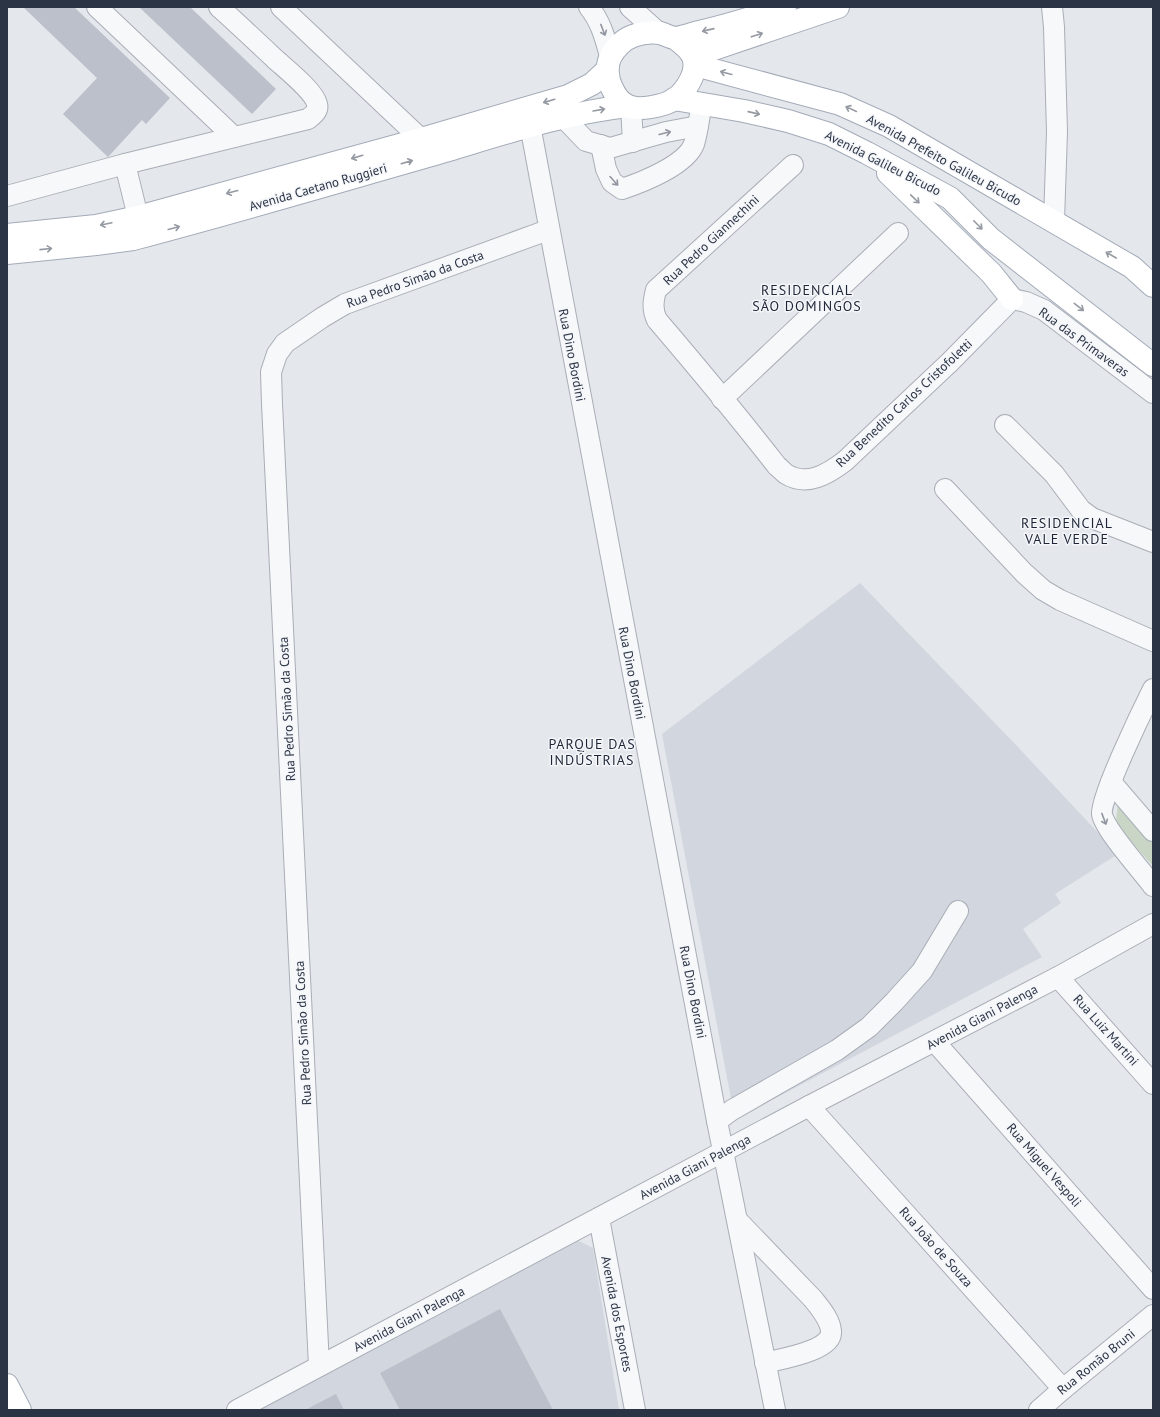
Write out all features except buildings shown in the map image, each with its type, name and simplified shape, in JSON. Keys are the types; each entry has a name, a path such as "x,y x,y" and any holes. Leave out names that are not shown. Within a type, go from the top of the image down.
{"main road":[{"path":"667,35 685,46 694,61 692,76 684,90 674,99 652,107 629,106 615,95 610,85 609,63 620,44 631,36 644,33 667,35 726,26 785,7"},
{"path":"694,61 838,7"},
{"name":"Avenida Prefeito Galileu Bicudo","path":"694,61 840,104 889,126 1132,267 1153,286"},
{"name":"Avenida Caetano Ruggieri","path":"7,235 96,226 138,217 421,139 568,96 592,84 609,63"},
{"name":"Avenida Galileu Bicudo","path":"674,99 744,111 788,121 829,134 950,198 991,239 1153,364"},
{"name":"Avenida Caetano Ruggieri","path":"7,253 133,239 429,156 530,125 604,108 629,106"},
{"path":"867,153 991,273 1012,299"},
{"path":"1132,267 1153,278"},
{"path":"7,1385 20,1410"}],"street":[{"path":"96,7 234,137"},
{"path":"7,196 125,164 308,119 315,113 317,104 313,96 294,76 219,7"},
{"path":"281,7 421,139"},
{"path":"589,7 597,17 604,34 609,63"},
{"path":"630,7 667,35"},
{"path":"1052,7 1054,26 1057,132 1054,221"},
{"path":"600,145 606,169 612,182 622,189 642,182 683,160 694,145 702,104"},
{"path":"629,106 633,142"},
{"path":"563,117 586,141 610,148 666,132 698,126"},
{"name":"Rua Dino Bordini","path":"530,125 548,230 717,1121 775,1410"},
{"path":"125,164 138,217"},
{"name":"Rua Pedro Giannechini","path":"722,399 706,377 657,320 653,311 653,302 656,290 793,164"},
{"name":"Rua Pedro Simão da Costa","path":"319,1366 271,372 277,354 285,343 302,330 345,304 548,230"},
{"path":"722,399 898,233"},
{"name":"Rua das Primaveras","path":"1012,299 1026,302 1044,310 1153,393"},
{"name":"Rua Benedito Carlos Cristofoletti","path":"722,399 786,475 800,479 816,479 831,472 845,461 950,362 1012,299"},
{"path":"1006,425 1054,474 1081,510 1092,518 1153,542"},
{"path":"945,489 1024,573 1043,590 1060,600 1153,641"},
{"path":"1153,689 1148,713 1111,782 1102,805 1101,813 1104,822 1153,886"},
{"path":"1111,782 1153,830"},
{"path":"717,1121 732,1110 837,1050 869,1027 922,971 958,911"},
{"name":"Avenida Giani Palenga","path":"237,1410 810,1106 1058,977 1153,924"},
{"name":"Rua Luiz Martini","path":"1058,977 1153,1084"},
{"name":"Rua Miguel Vespoli","path":"935,1042 1153,1288"},
{"name":"Rua João de Souza","path":"810,1106 1063,1389"},
{"name":"Avenida dos Esportes","path":"599,1218 635,1410"},
{"path":"738,1221 813,1299 829,1323 831,1330 831,1337 826,1344 816,1349 765,1363"},
{"name":"Rua Romão Bruni","path":"1039,1410 1153,1315"}],"shaded area":[{"path":"860,583 1015,744 1118,854 1055,894 1061,903 1023,929 1042,957 753,1110 748,1111 732,1104 662,734"},
{"path":"577,1240 593,1248 619,1410 259,1410"}],"green space":[{"path":"1118,803 1153,843 1153,866 1118,827 1116,820"}],"district":[{"name":"RESIDENCIAL SÃO DOMINGOS","path":"807,298"},
{"name":"RESIDENCIAL VALE VERDE","path":"1067,532"},
{"name":"PARQUE DAS INDÚSTRIAS","path":"592,752"}]}
